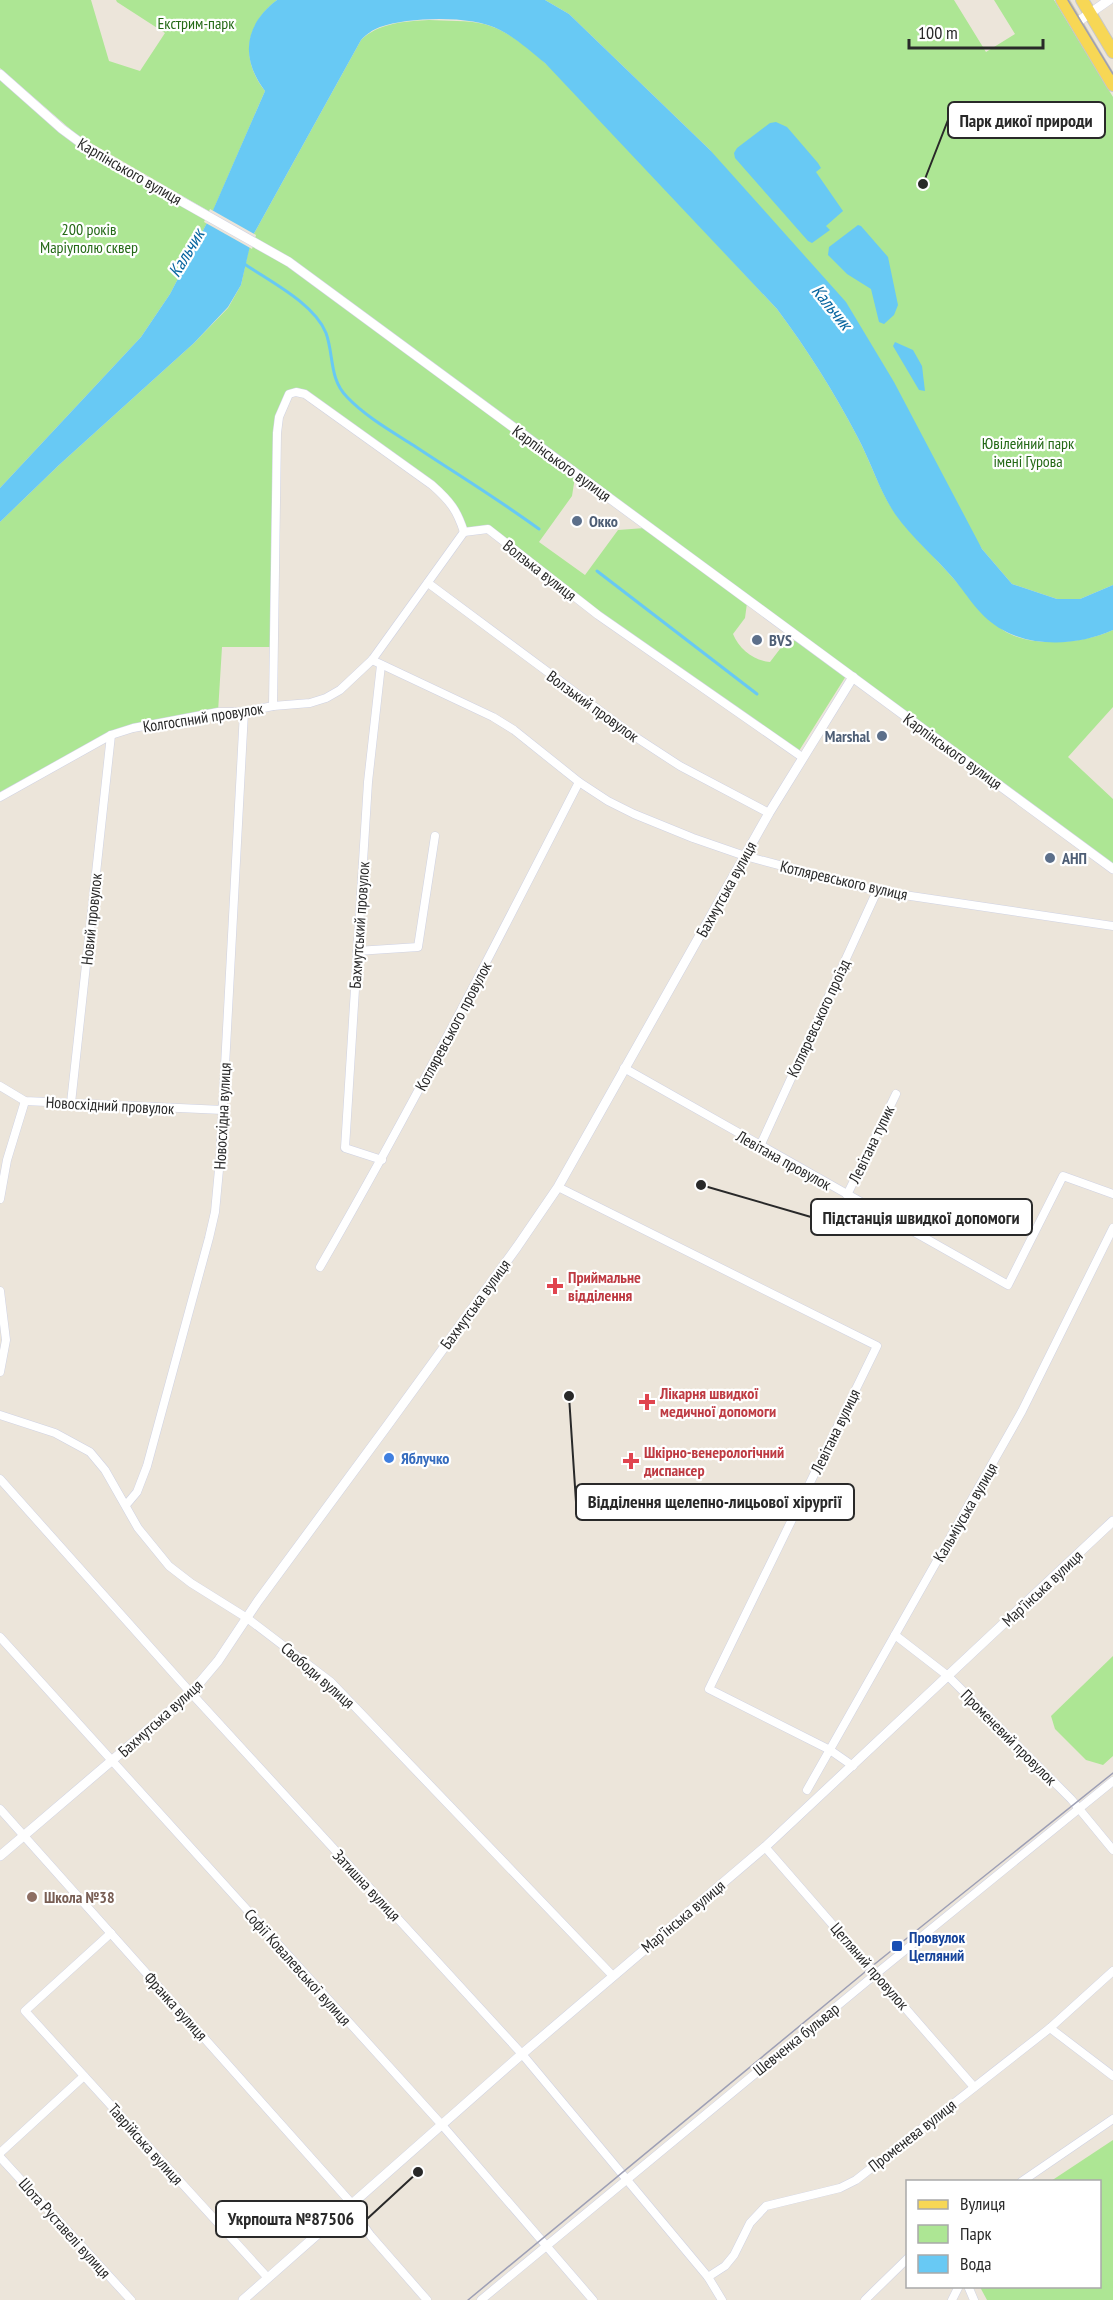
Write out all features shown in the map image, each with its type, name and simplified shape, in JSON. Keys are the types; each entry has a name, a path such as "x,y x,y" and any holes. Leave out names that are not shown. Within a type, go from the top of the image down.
{"main road":[{"path":"1062,0 1113,85"},
{"path":"1082,0 1113,52"}],"street":[{"path":"1076,23 1109,0"},
{"name":"Карпінського вулиця","path":"0,74 74,139 289,262 1113,869"},
{"path":"273,706 277,433 279,417 289,394 296,392 305,394 432,486 447,498 457,511 464,532"},
{"name":"Волзька вулиця","path":"464,532 488,529 598,615 802,757"},
{"name":"Колгоспний провулок","path":"0,797 111,735 133,728 184,717 218,712 244,712 273,706 310,703 326,698 340,690 372,660 464,532"},
{"name":"Волзький провулок","path":"428,583 634,736 680,766 769,813"},
{"name":"Котляревського вулиця","path":"372,660 493,717 514,730 579,782 634,814 745,856 877,891 1113,926"},
{"name":"Бахмутський провулок","path":"381,664 368,782 345,1148 382,1160"},
{"name":"Бахмутська вулиця","path":"0,1856 191,1693 218,1661 558,1187 769,813 853,677"},
{"name":"Новосхідна вулиця","path":"126,1505 140,1486 147,1466 215,1212 223,1110 244,712"},
{"name":"Новий провулок","path":"71,1103 111,735"},
{"name":"Котляревського провулок","path":"320,1267 382,1160 468,1000 579,782"},
{"path":"357,951 418,947 435,836"},
{"name":"Котляревського проїзд","path":"760,1146 877,891"},
{"name":"Левітана провулок","path":"624,1068 1008,1285 1063,1176 1113,1194"},
{"name":"Новосхідний провулок","path":"0,1086 25,1101 223,1110"},
{"name":"Левітана тупик","path":"847,1195 896,1094"},
{"path":"0,1199 7,1160 25,1101"},
{"name":"Левітана вулиця","path":"558,1187 877,1346 708,1689 830,1750 853,1766"},
{"name":"Кальміуська вулиця","path":"807,1790 1022,1411 1113,1228"},
{"path":"0,1291 6,1340 0,1372"},
{"name":"Свободи вулиця","path":"0,1415 55,1433 90,1452 105,1470 149,1544 169,1566 190,1583 247,1618 331,1682 613,1976"},
{"name":"Затишна вулиця","path":"0,1479 191,1693 522,2054 708,2277 722,2300"},
{"name":"Мар'їнська вулиця","path":"243,2300 522,2054 765,1847 1113,1521"},
{"name":"Променевий провулок","path":"894,1635 948,1676 1079,1808 1113,1850"},
{"name":"Софії Ковалевської вулиця","path":"0,1637 442,2125 593,2300"},
{"name":"Шевченка бульвар","path":"481,2300 626,2178 1113,1781"},
{"name":"Франка вулиця","path":"0,1809 351,2206 371,2236 427,2300"},
{"name":"Цегляний провулок","path":"765,1847 974,2087"},
{"name":"Таврійська вулиця","path":"111,1933 25,2011 268,2278"},
{"name":"Променева вулиця","path":"708,2277 725,2266 734,2255 750,2223 766,2206 840,2188 856,2180 1050,2028 1113,1971"},
{"path":"1050,2028 1113,2076"},
{"path":"0,2155 84,2076"},
{"path":"1022,2180 1113,2119"},
{"name":"Шота Руставелі вулиця","path":"0,2155 131,2300"},
{"path":"865,2300 906,2260"}],"green space":[{"name":"Екстрим-парк","path":"0,0 91,0 109,61 140,71 165,33 116,0 277,0 258,20 250,43 249,55 252,67 265,91 212,213 77,135 0,68"},
{"name":"Ювілейний парк імені Гурова","path":"545,0 954,0 986,52 1015,34 994,0 1054,0 1113,97 1113,585 1080,599 1057,599 1012,584 982,549 710,150 569,14"},
{"path":"429,20 471,22 496,28 532,51 573,90 777,309 839,403 895,513 996,624 1014,636 1042,642 1073,641 1113,630 1113,707 1068,757 1113,799 1113,864 252,237 361,40 384,26"},
{"name":"200 років Маріуполю сквер","path":"0,74 62,129 208,221 170,294 141,337 0,488"},
{"path":"250,243 287,265 575,477 572,496 539,542 585,575 618,530 645,528 747,603 745,618 733,634 739,645 748,653 770,662 783,645 796,640 846,676 797,754 598,615 488,529 464,532 446,498 305,394 289,395 279,417 274,647 222,647 218,712 133,728 0,797 0,522 59,465 194,343 228,308 241,285"},
{"path":"1113,1656 1113,1756 1103,1765 1086,1760 1055,1729 1051,1716"},
{"path":"1113,2140 1113,2300 987,2300 981,2288 1101,2288 1101,2180 1053,2180"}],"water":[{"name":"Кальчик","path":"277,0 545,0 569,14 710,150 846,302 894,382 982,549 1012,584 1057,599 1080,599 1113,585 1113,630 1072,641 1029,640 1003,630 975,607 953,578 895,514 839,403 777,309 545,63 500,30 488,25 458,20 407,21 374,29 361,40 252,237 241,285 228,307 194,343 59,465 0,522 0,488 141,337 170,294 210,217 265,91 252,66 249,42 258,20"},
{"path":"776,122 787,127 818,163 821,168 816,172 843,211 826,226 830,230 812,243 735,158 734,153 737,148 770,123"},
{"path":"858,225 888,257 898,305 894,315 884,324 879,322 871,289 847,274 828,255 829,247"},
{"path":"895,342 913,350 922,366 925,391 919,390 893,346"}],"pier":[{"path":"210,209 256,235 252,249 204,222"}],"waterway":[{"path":"243,263 301,302 320,322 326,333 337,382 354,404 378,423 539,529"},
{"path":"597,571 757,694"}],"tram line":[{"path":"1068,0 1113,74"},
{"path":"468,2300 871,1967 1113,1773"}],"place":[{"name":"Парк дикої природи","path":"923,184"},
{"name":"Окко","path":"577,521"},
{"name":"BVS","path":"757,640"},
{"name":"Marshal","path":"882,736"},
{"name":"АНП","path":"1050,858"},
{"name":"Підстанція швидкої допомоги","path":"701,1185"},
{"name":"Приймальне відділення","path":"555,1286"},
{"name":"Відділення щелепно-лицьової хірургії","path":"569,1396"},
{"name":"Лікарня швидкої медичної допомоги","path":"647,1402"},
{"name":"Яблучко","path":"389,1458"},
{"name":"Шкірно-венерологічний диспансер","path":"631,1461"},
{"name":"Школа №38","path":"32,1897"},
{"name":"Провулок Цегляний","path":"897,1946"},
{"name":"Укрпошта №87506","path":"418,2172"}]}
